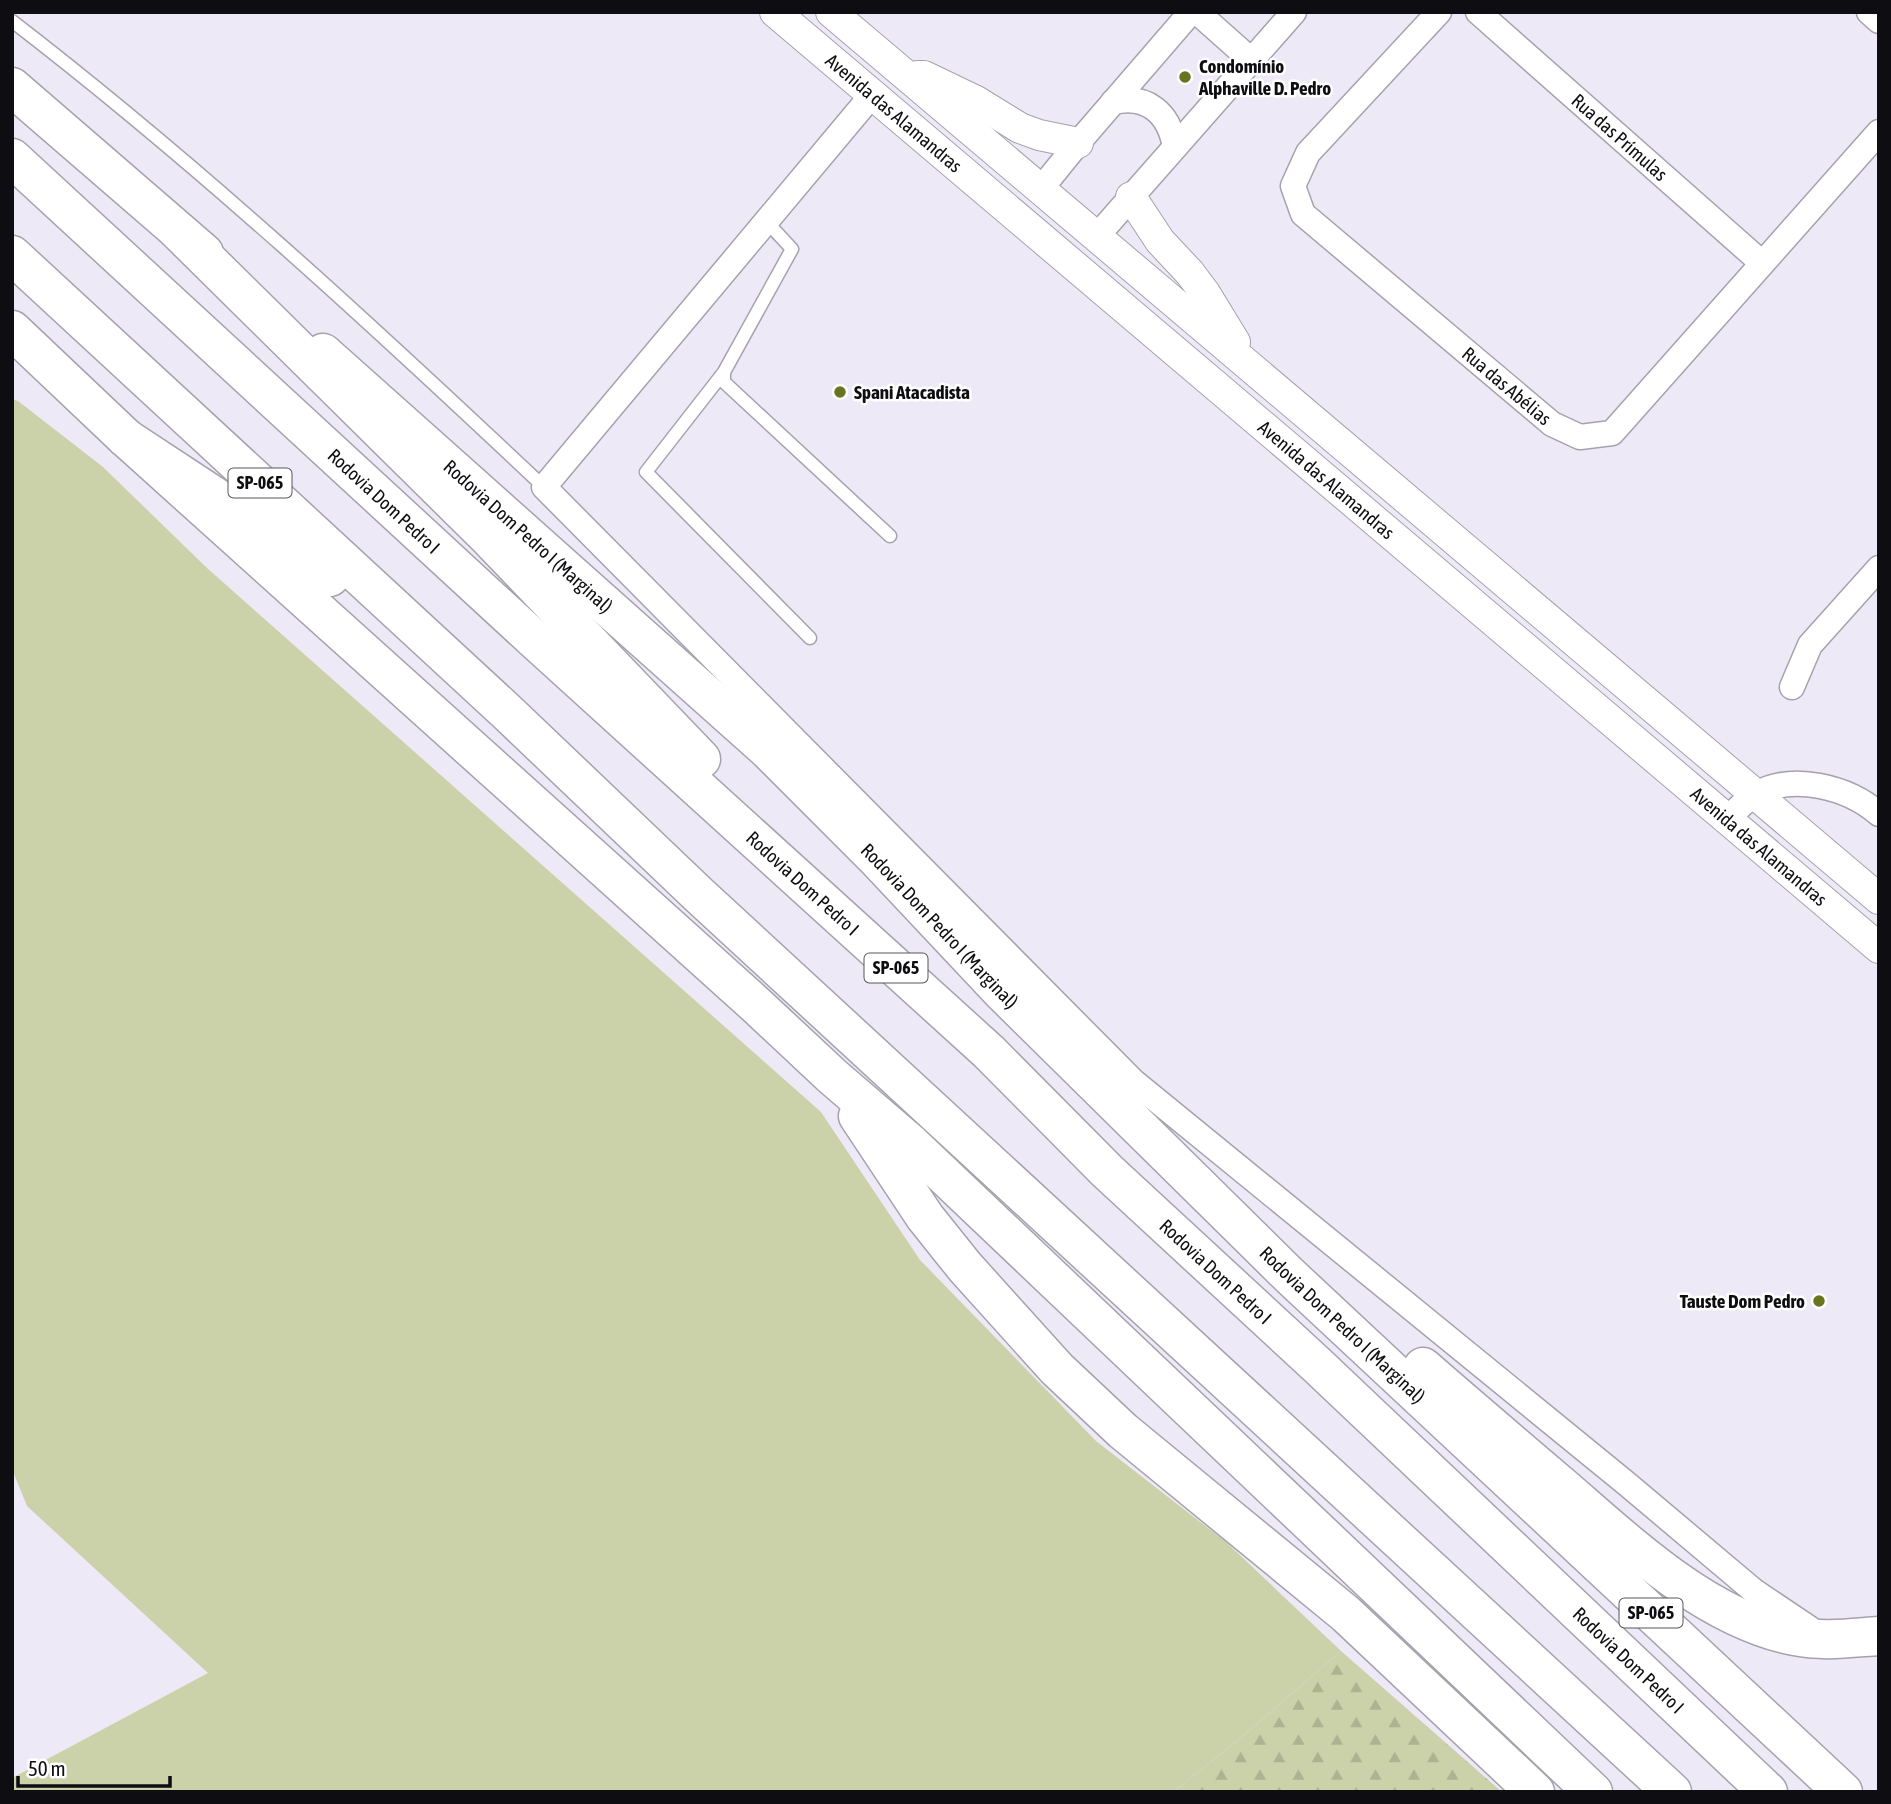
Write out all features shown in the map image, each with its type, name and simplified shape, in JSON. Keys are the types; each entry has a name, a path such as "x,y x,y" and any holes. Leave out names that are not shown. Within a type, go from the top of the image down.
{"highway":[{"name":"Rodovia Dom Pedro I (Marginal)","path":"12,87 365,388 603,605 767,749 876,858 1002,992 1176,1164 1329,1312 1843,1792"},
{"name":"Rodovia Dom Pedro I","path":"12,158 536,641 989,1052 1107,1171 1317,1365 1768,1792"},
{"path":"178,231 490,539 927,996"},
{"name":"SP-065","path":"12,255 507,712 719,913 1672,1792"},
{"path":"12,330 126,438 832,1076 921,1153 1593,1792"},
{"path":"126,438 296,550 507,712"},
{"path":"832,1076 925,1217 965,1267 1057,1369 1123,1431 1346,1614 1535,1792"},
{"path":"1176,1164 1317,1276 1638,1552 1708,1601 1751,1622 1793,1636 1827,1641 1879,1636"}],"street":[{"name":"Avenida das Alamandras","path":"775,12 1879,948"},
{"name":"Avenida das Alamandras","path":"831,12 1879,900"},
{"path":"1040,190 1191,12"},
{"path":"1197,12 1251,60"},
{"path":"1097,236 1294,12"},
{"name":"Rua das Abélias","path":"1439,12 1308,153 1293,186 1303,214 1552,424 1580,437 1612,433 1879,132"},
{"name":"Rua das Prímulas","path":"1478,12 1762,263"},
{"path":"1869,12 1879,21"},
{"path":"1078,143 1020,128 976,101 924,76 906,76 887,83 872,95 544,487 1133,1081 1754,1591 1827,1641"},
{"path":"1113,102 1128,99 1144,101 1171,128 1175,147"},
{"path":"1131,197 1160,241 1205,293 1250,366"},
{"path":"1335,487 1353,478 1360,459"},
{"path":"1792,687 1810,645 1879,568"},
{"path":"1727,819 1755,794 1772,788 1809,785 1844,793 1878,811"}],"lane":[{"path":"12,21 102,90 378,331 544,487"},
{"path":"767,222 792,249 724,372 646,472 810,638"},
{"path":"724,372 724,383 890,536"}],"green space":[{"path":"12,399 103,467 207,568 821,1112 920,1260 1096,1441 1226,1542 1341,1651 1173,1792 12,1792 12,1778 208,1673 27,1506 12,1469"},
{"path":"1341,1651 1502,1792 1173,1792 1237,1741"}],"place":[{"name":"Condomínio Alphaville D. Pedro","path":"1185,77"},
{"name":"Spani Atacadista","path":"840,392"},
{"name":"Tauste Dom Pedro","path":"1819,1301"}]}
